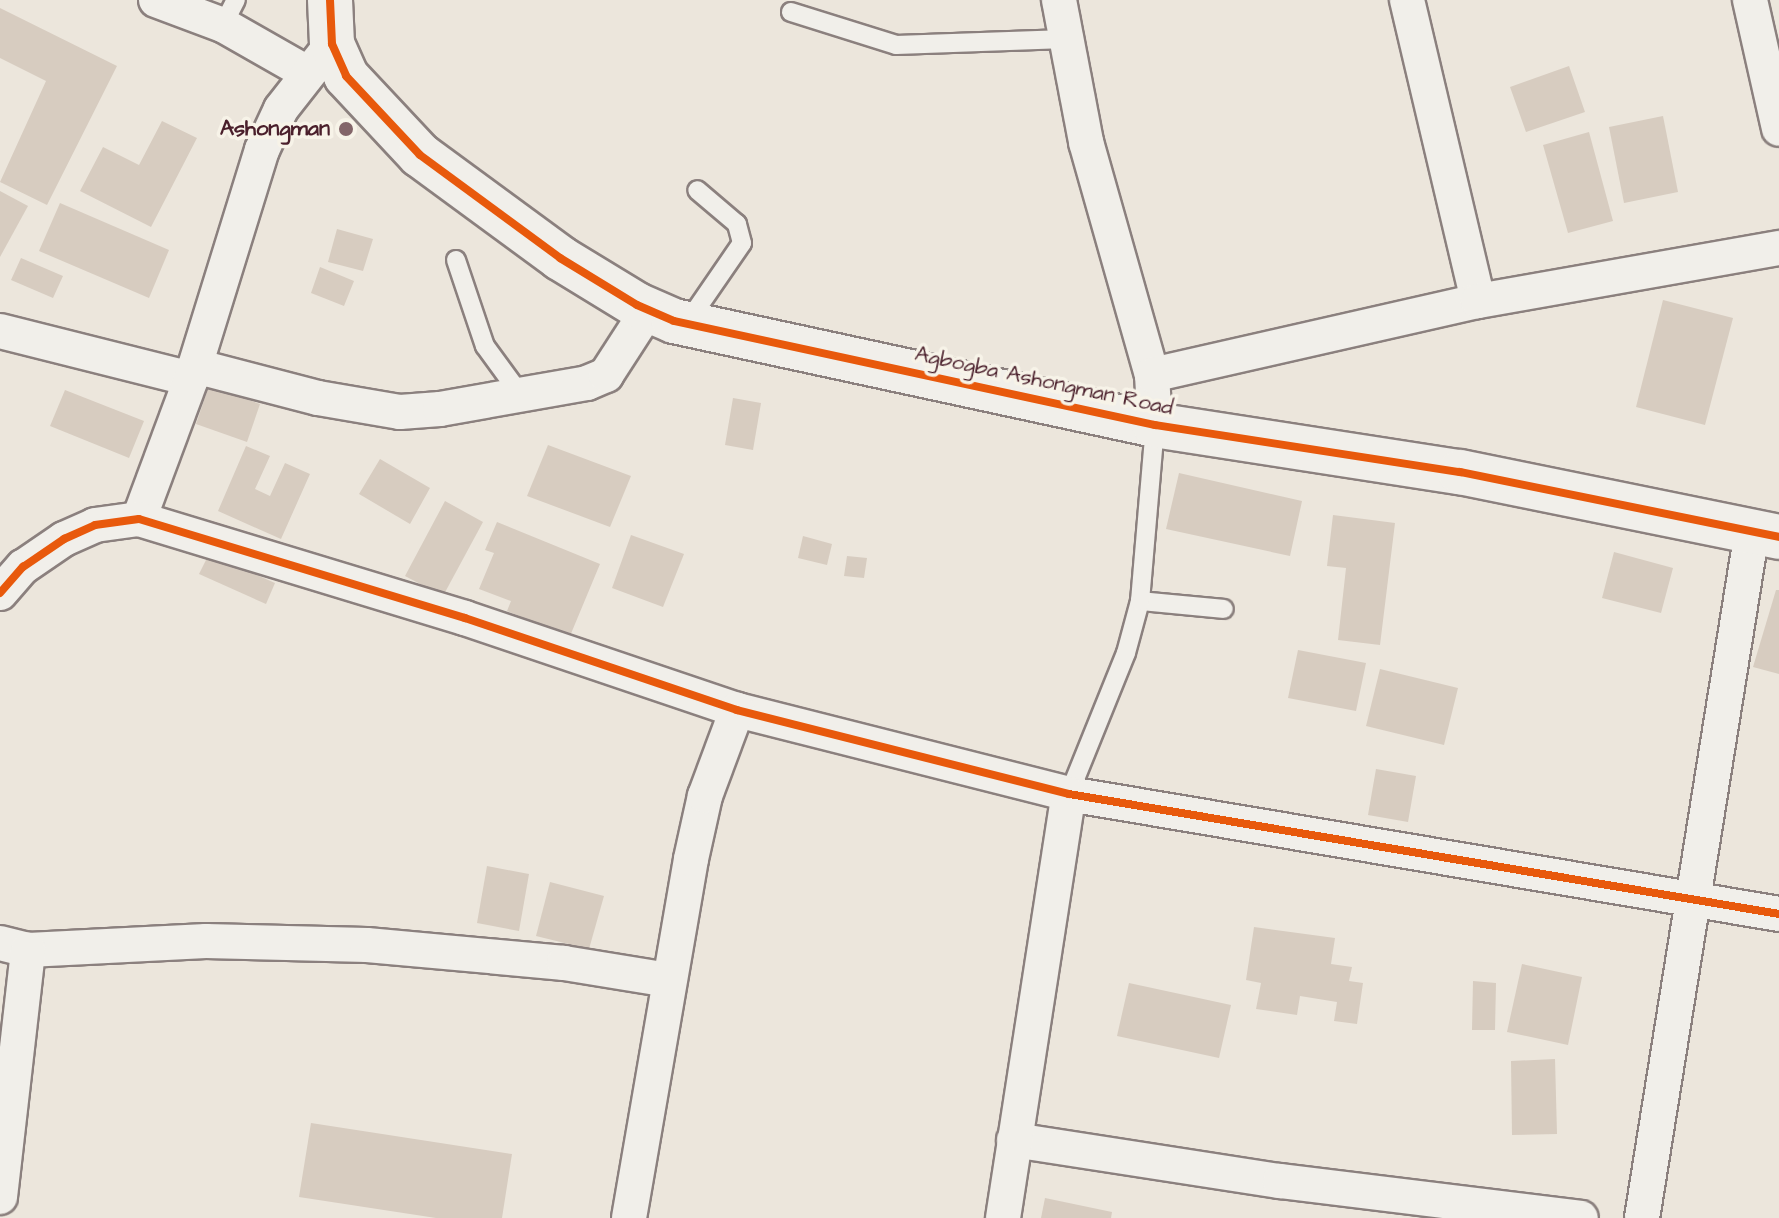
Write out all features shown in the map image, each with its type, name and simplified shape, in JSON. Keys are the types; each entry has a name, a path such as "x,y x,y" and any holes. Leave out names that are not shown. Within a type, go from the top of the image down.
{"street":[{"path":"156,0 230,12 319,59"},
{"path":"139,519 193,372 262,150 281,109 319,59 330,0"},
{"path":"1059,0 1086,142 1152,375 1155,425"},
{"path":"1407,0 1478,301"},
{"path":"1750,0 1779,129"},
{"name":"Agbogba Ashongman Road","path":"319,59 346,76 368,103 420,155 505,220 668,316 1155,425 1460,472 1765,534"},
{"path":"1152,375 1478,301 1779,248"},
{"path":"0,331 261,387 400,412 520,394 606,375 668,316"},
{"path":"0,593 23,567 64,539 95,525 139,519 465,618 737,710 1069,794 1779,914"},
{"path":"1642,1218 1691,898 1765,534"},
{"path":"629,1218 669,980 705,796 737,710"},
{"path":"1003,1218 1069,794"},
{"path":"0,1197 14,947 206,941 367,945 564,963 669,980"},
{"path":"1014,1140 1280,1181 1581,1218"}],"lane":[{"path":"791,12 896,45 1066,39"},
{"path":"668,316 742,243 737,224 697,190"},
{"path":"456,260 485,346 520,394"},
{"path":"1069,794 1126,653 1140,601 1155,425"},
{"path":"1140,601 1224,609"}],"building":[{"path":"0,8 117,66 47,205 0,182 46,81 0,58"},
{"path":"1569,66 1585,112 1526,132 1510,87"},
{"path":"1663,116 1678,192 1624,203 1609,127"},
{"path":"162,121 197,138 151,227 80,191 103,147 139,165"},
{"path":"1589,132 1613,221 1568,233 1543,145"},
{"path":"0,191 28,206 0,257"},
{"path":"60,203 169,250 149,298 39,251"},
{"path":"337,229 373,239 363,271 328,262"},
{"path":"21,258 63,276 53,298 11,280"},
{"path":"320,267 354,281 344,306 311,293"},
{"path":"1663,300 1733,318 1705,425 1636,407"},
{"path":"209,386 260,404 247,442 196,424"},
{"path":"65,390 144,421 129,458 50,426"},
{"path":"733,398 761,403 753,450 725,445"},
{"path":"548,445 631,476 610,527 527,496"},
{"path":"246,446 270,456 255,489 270,496 285,463 310,474 281,539 218,511"},
{"path":"380,459 430,488 410,524 359,494"},
{"path":"1179,473 1302,501 1290,556 1166,529"},
{"path":"445,501 483,522 443,596 405,576"},
{"path":"1333,515 1395,523 1380,645 1338,640 1346,568 1327,566"},
{"path":"497,522 600,564 570,636 507,611 511,601 479,589 494,553 485,550"},
{"path":"631,535 684,554 663,607 612,588"},
{"path":"803,536 832,544 827,565 798,558"},
{"path":"1614,552 1673,568 1661,613 1602,598"},
{"path":"209,554 275,583 266,604 199,574"},
{"path":"847,556 867,558 864,578 844,576"},
{"path":"1776,590 1779,590 1779,674 1753,667"},
{"path":"1298,650 1366,663 1356,711 1288,698"},
{"path":"1380,669 1458,688 1444,745 1366,726"},
{"path":"1376,769 1416,776 1408,822 1368,815"},
{"path":"487,866 529,874 519,931 477,923"},
{"path":"550,882 604,896 589,949 536,936"},
{"path":"1254,927 1335,938 1331,964 1352,967 1349,981 1363,983 1357,1024 1334,1021 1337,1002 1300,996 1297,1015 1256,1009 1261,983 1246,980"},
{"path":"1522,964 1582,977 1568,1045 1507,1032"},
{"path":"1473,981 1496,983 1495,1030 1472,1030"},
{"path":"1129,983 1231,1005 1219,1058 1117,1036"},
{"path":"1555,1059 1557,1134 1512,1135 1511,1061"},
{"path":"311,1123 512,1154 502,1218 436,1218 299,1197"},
{"path":"1045,1198 1112,1212 1111,1218 1041,1218"}],"cycle path":[{"path":"330,0 332,44 346,76 420,155 560,258 637,305 674,321 1155,425 1460,472 1779,537"},
{"path":"0,593 23,567 64,539 95,525 139,519 465,618 737,710 1069,794 1779,914"}],"place":[{"name":"Ashongman","path":"346,129"}]}
